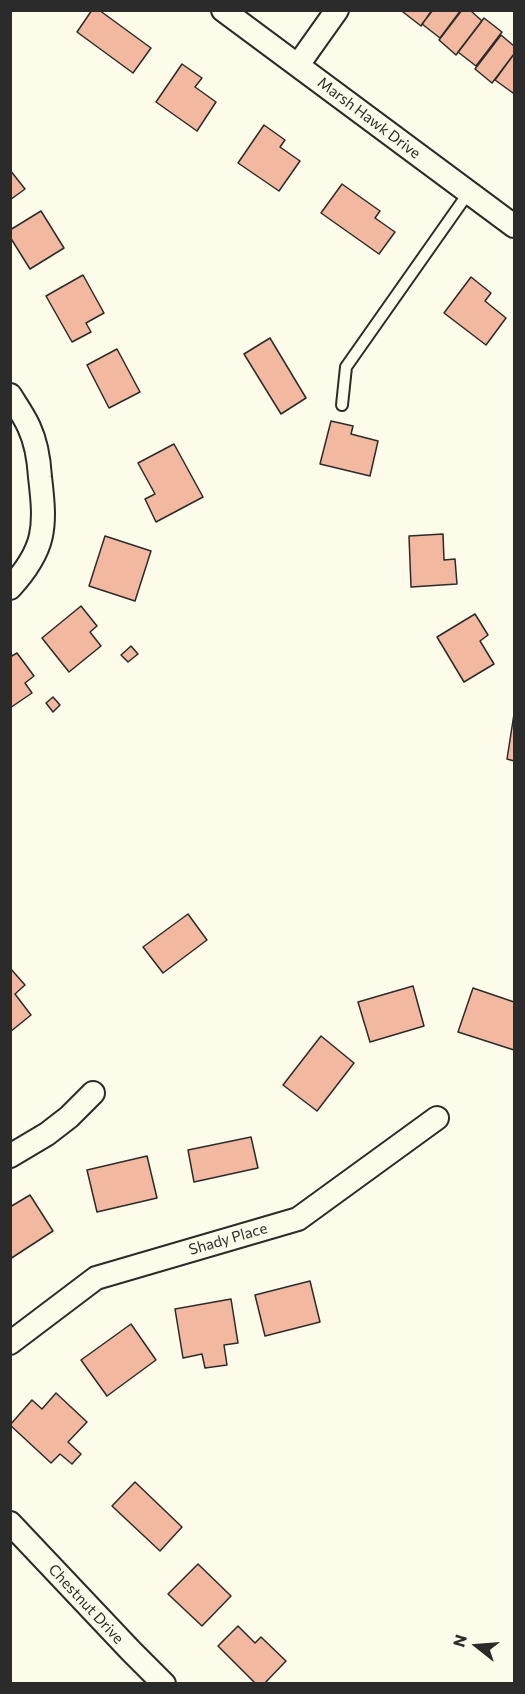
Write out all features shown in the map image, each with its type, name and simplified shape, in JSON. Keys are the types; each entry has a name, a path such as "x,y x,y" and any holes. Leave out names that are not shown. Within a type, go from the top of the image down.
{"street":[{"name":"Marsh Hawk Drive","path":"223,10 514,226"},
{"path":"298,65 337,10"},
{"path":"10,396 30,429 40,470 44,513 42,535 33,558 10,588"},
{"path":"10,1156 69,1117 93,1094"},
{"name":"Shady Place","path":"10,1342 96,1278 298,1219 437,1118"},
{"name":"Chestnut Drive","path":"10,1523 164,1683"}],"lane":[{"path":"342,405 346,367 469,192"}],"building":[{"path":"92,10 99,10 151,48 133,73 77,32"},
{"path":"404,10 432,10 421,26 403,12"},
{"path":"433,10 461,10 440,38 422,24"},
{"path":"462,10 470,10 482,21 456,55 439,40"},
{"path":"484,18 502,32 476,66 458,52"},
{"path":"501,35 514,46 514,54 492,83 475,69"},
{"path":"514,54 514,91 513,93 495,80"},
{"path":"182,64 202,78 195,87 216,102 197,131 156,102"},
{"path":"264,125 285,140 280,147 300,161 279,191 238,163"},
{"path":"10,170 25,189 10,200"},
{"path":"342,184 380,211 375,218 395,232 379,254 321,213"},
{"path":"41,211 64,248 30,269 10,237 10,230"},
{"path":"83,275 104,313 86,323 91,332 72,342 46,296"},
{"path":"471,277 491,293 485,301 506,318 486,345 444,313"},
{"path":"270,338 306,398 281,414 244,354"},
{"path":"117,349 140,392 109,408 87,365"},
{"path":"331,421 353,426 351,434 378,441 370,476 320,464"},
{"path":"174,444 203,497 156,522 145,499 155,494 138,463"},
{"path":"443,534 444,560 455,559 457,584 411,587 409,536"},
{"path":"105,536 151,551 135,601 89,586"},
{"path":"81,606 97,626 90,632 101,646 69,672 42,638"},
{"path":"475,614 488,635 480,641 494,664 464,682 437,637"},
{"path":"131,646 138,654 128,662 121,655"},
{"path":"17,653 34,676 25,683 32,693 10,708 10,657"},
{"path":"53,697 60,705 53,712 46,703"},
{"path":"514,714 514,761 507,759"},
{"path":"188,914 207,940 163,973 143,947"},
{"path":"10,968 25,985 15,994 31,1015 10,1032"},
{"path":"413,986 424,1026 370,1042 358,1002"},
{"path":"473,988 514,1002 514,1050 458,1032"},
{"path":"321,1036 354,1063 317,1111 283,1085"},
{"path":"251,1137 258,1168 194,1182 188,1150"},
{"path":"147,1156 157,1198 97,1212 87,1170"},
{"path":"30,1195 53,1231 10,1259 10,1207"},
{"path":"310,1281 320,1322 265,1336 255,1295"},
{"path":"231,1299 238,1343 224,1345 227,1365 205,1368 202,1354 183,1358 175,1309"},
{"path":"131,1324 156,1360 107,1396 81,1360"},
{"path":"56,1393 87,1422 68,1442 81,1454 72,1464 60,1454 51,1463 10,1425 32,1400 42,1409"},
{"path":"135,1482 182,1527 160,1551 112,1506"},
{"path":"198,1564 231,1596 202,1626 168,1594"},
{"path":"238,1626 255,1643 261,1637 286,1661 264,1684 256,1684 218,1646"}]}
